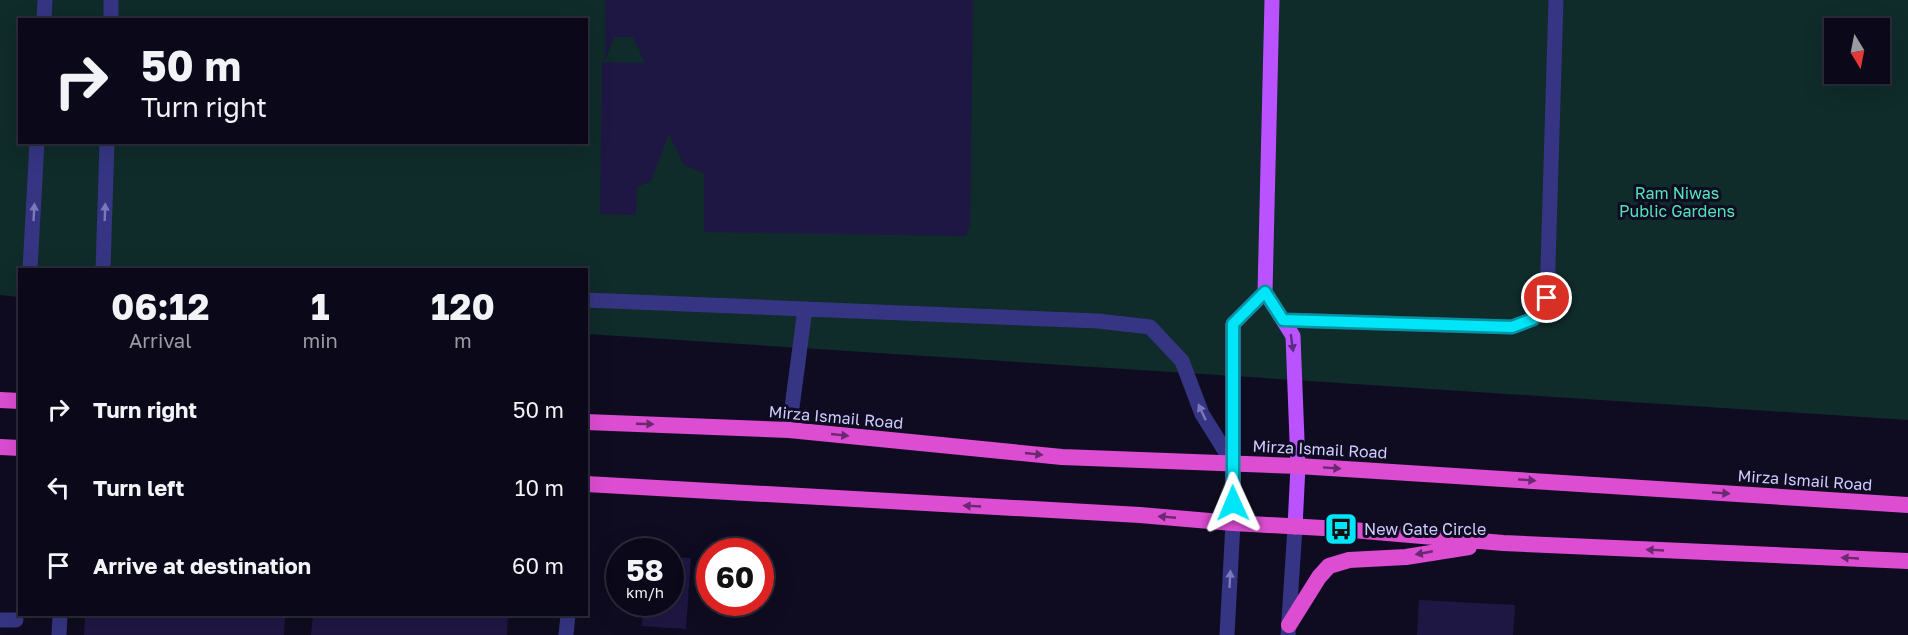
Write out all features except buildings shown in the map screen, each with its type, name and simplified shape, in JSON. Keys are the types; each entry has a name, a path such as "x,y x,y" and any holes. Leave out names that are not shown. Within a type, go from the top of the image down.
{"highway":[{"path":"0,400 18,401"},
{"name":"Mirza Ismail Road","path":"588,422 789,430 1062,457 1232,462 1908,505"},
{"path":"0,447 18,448"},
{"path":"588,484 1128,514 1503,543 1908,561"},
{"path":"1289,630 1319,577 1329,566 1349,560 1406,557 1503,543"}],"main road":[{"path":"1272,0 1265,292 1293,336 1298,466 1295,527"},
{"path":"1233,523 1233,324 1265,292"}],"street":[{"path":"44,18 45,0"},
{"path":"111,0 111,18"},
{"path":"1283,320 1512,327 1533,319 1547,298 1556,0"},
{"path":"30,268 37,144"},
{"path":"103,268 107,144"},
{"path":"588,300 1098,321 1150,327 1182,361 1202,414 1232,462"},
{"path":"789,430 805,309"},
{"path":"1227,635 1233,523"},
{"path":"1289,630 1295,527"},
{"path":"59,635 60,616"},
{"path":"566,635 568,616"},
{"path":"0,620 16,620"}],"green space":[{"name":"Ram Niwas Public Gardens","path":"0,0 1908,0 1908,420 588,334 588,268 18,268 18,297 0,295"}],"place":[{"name":"New Gate Circle","path":"1341,529"}],"route":[{"path":"1233,503 1233,324 1265,292 1283,320 1512,327 1533,319 1547,298"}]}
